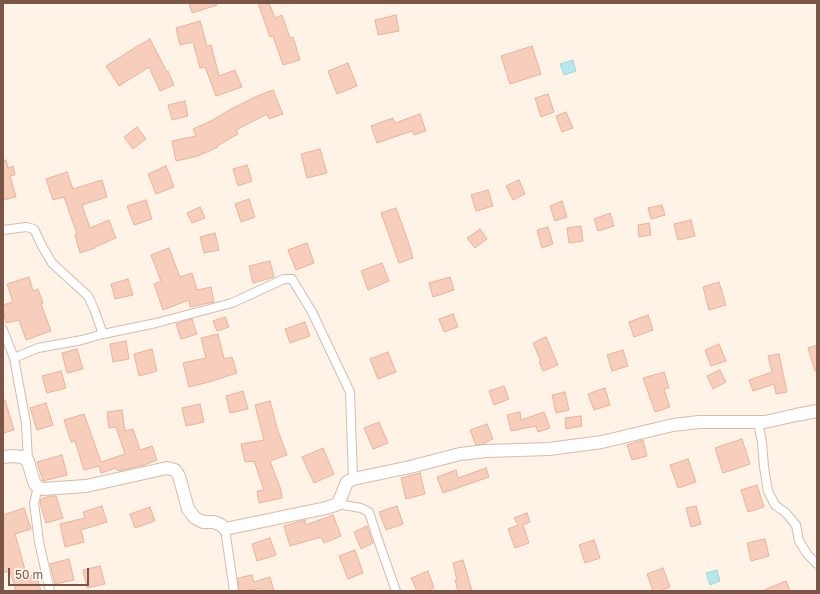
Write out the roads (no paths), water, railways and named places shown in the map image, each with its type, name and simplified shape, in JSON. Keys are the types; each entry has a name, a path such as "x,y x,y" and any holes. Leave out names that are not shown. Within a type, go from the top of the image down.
{"street":[{"path":"3,230 26,227 34,229 52,263 88,296 103,334"},
{"path":"14,358 38,348 82,340 232,304 284,279 292,279 312,312 350,392 354,479"},
{"path":"3,330 14,358 26,423 28,461 33,479 38,488 34,503 39,542 50,591"},
{"path":"338,504 347,482 354,479 460,454 557,448 602,442 673,425 699,422 765,422 817,411"},
{"path":"758,422 768,491 775,505 786,513 796,525 799,540 808,555 817,564"},
{"path":"3,457 18,456 28,461"},
{"path":"38,488 49,489 86,486 167,468 175,470 179,476 188,509 195,518 203,522 214,522 221,525 225,529 234,591"},
{"path":"225,529 326,508 338,504 361,508 369,512 396,591"}],"water":[{"path":"573,60 576,71 564,75 560,64"},
{"path":"717,570 720,581 710,585 706,573"}]}
